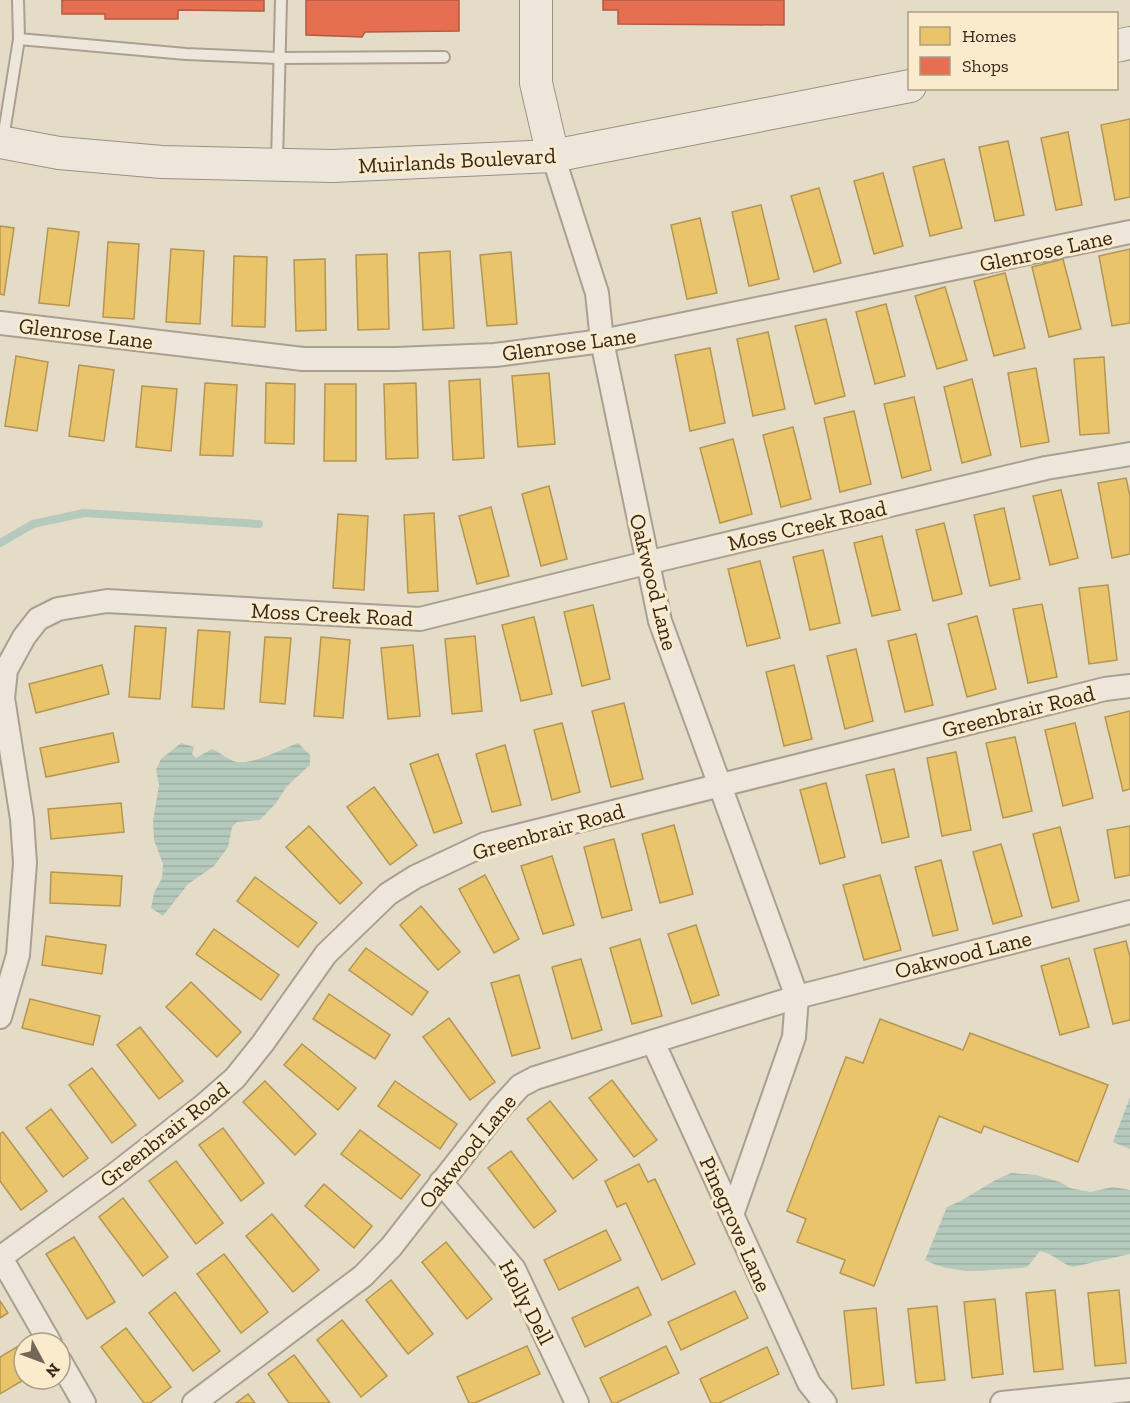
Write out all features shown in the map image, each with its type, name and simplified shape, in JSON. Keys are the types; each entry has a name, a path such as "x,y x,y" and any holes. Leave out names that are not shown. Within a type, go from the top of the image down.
{"main road":[{"path":"536,0 536,83 552,156"},
{"name":"Muirlands Boulevard","path":"1,142 59,153 162,162 276,165 333,166 552,156 908,86"}],"street":[{"name":"Oakwood Lane","path":"552,156 597,293 602,341 646,563 660,621 797,996"},
{"name":"Glenrose Lane","path":"0,323 303,359 396,359 495,355 602,341 1130,232"},
{"name":"Moss Creek Road","path":"0,1017 18,955 25,862 22,819 3,698 6,670 24,637 38,619 58,609 107,601 420,619 1046,468 1130,454"},
{"name":"Greenbrair Road","path":"0,1256 158,1141 235,1078 263,1043 326,954 388,894 415,877 485,844 1105,689 1130,686"},
{"name":"Oakwood Lane","path":"194,1403 363,1276 391,1247 499,1109 520,1086 535,1078 797,996 1130,912"},
{"path":"732,1215 794,1037 797,996"},
{"name":"Pinegrove Lane","path":"653,1042 808,1383 825,1403"},
{"name":"Holly Dell","path":"441,1182 514,1269 577,1403"},
{"path":"0,1256 43,1331"},
{"path":"72,1382 84,1403"},
{"path":"1002,1403 1130,1390"}],"lane":[{"path":"1,142 19,39 18,0"},
{"path":"276,165 281,0"},
{"path":"19,39 186,54 279,58 444,57"}],"shaded area":[{"path":"181,743 194,747 192,754 196,758 212,749 233,761 248,762 298,743 310,755 310,765 287,786 276,803 260,820 237,822 232,827 228,847 214,866 188,884 163,916 151,908 154,893 162,878 163,864 154,840 153,821 159,785 156,770 161,759"},
{"path":"1130,1097 1130,1149 1113,1142"},
{"path":"1011,1173 1036,1175 1060,1182 1070,1188 1090,1192 1113,1187 1130,1190 1130,1254 1073,1267 1040,1251 1028,1266 1023,1268 973,1271 950,1269 925,1260 947,1207"}],"building: Homes":[{"path":"1130,119 1130,197 1115,200 1101,125"},
{"path":"1068,132 1082,205 1056,210 1041,138"},
{"path":"1008,141 1024,215 995,221 979,147"},
{"path":"944,159 962,228 930,236 913,167"},
{"path":"883,173 903,246 874,254 854,181"},
{"path":"819,188 841,263 814,272 791,196"},
{"path":"761,205 779,279 749,286 732,212"},
{"path":"700,218 717,293 687,299 671,225"},
{"path":"0,226 14,228 4,295 0,294"},
{"path":"48,228 79,232 69,306 39,303"},
{"path":"108,242 139,244 134,319 103,317"},
{"path":"171,249 204,251 200,324 166,322"},
{"path":"1130,249 1130,323 1112,326 1099,256"},
{"path":"450,251 454,328 423,330 419,253"},
{"path":"511,252 517,324 487,326 480,255"},
{"path":"387,254 389,329 358,330 356,255"},
{"path":"234,256 267,257 265,327 232,326"},
{"path":"325,259 326,330 296,331 294,260"},
{"path":"1063,259 1081,329 1049,337 1032,267"},
{"path":"1005,273 1025,348 994,356 974,281"},
{"path":"945,287 967,360 937,369 915,296"},
{"path":"886,304 905,376 875,384 856,312"},
{"path":"826,319 845,396 815,404 795,326"},
{"path":"768,332 785,409 753,416 737,339"},
{"path":"710,348 725,423 690,431 675,355"},
{"path":"16,356 48,362 37,431 5,426"},
{"path":"1104,357 1109,433 1080,435 1074,359"},
{"path":"79,365 114,370 104,441 69,436"},
{"path":"1036,368 1049,442 1021,447 1008,373"},
{"path":"549,373 555,444 518,447 512,376"},
{"path":"480,379 484,458 453,460 449,381"},
{"path":"972,379 991,455 962,463 944,387"},
{"path":"205,383 237,385 233,456 200,455"},
{"path":"266,383 295,384 294,444 265,443"},
{"path":"416,383 418,458 386,459 384,384"},
{"path":"325,384 356,384 356,461 324,461"},
{"path":"142,386 177,389 171,451 136,447"},
{"path":"914,397 931,470 902,478 884,404"},
{"path":"854,411 871,484 840,492 824,418"},
{"path":"793,427 811,499 781,507 763,435"},
{"path":"733,439 752,514 720,523 700,448"},
{"path":"1126,478 1130,496 1130,554 1112,558 1098,483"},
{"path":"549,486 567,559 541,566 522,494"},
{"path":"1061,490 1078,558 1050,565 1033,496"},
{"path":"491,507 509,576 477,584 459,516"},
{"path":"1004,508 1020,579 990,586 974,515"},
{"path":"434,513 438,591 408,593 404,515"},
{"path":"338,514 368,516 364,590 333,588"},
{"path":"944,523 962,594 933,601 916,530"},
{"path":"882,536 900,610 872,616 854,543"},
{"path":"823,550 840,623 810,630 793,557"},
{"path":"760,561 780,638 747,646 728,569"},
{"path":"1108,585 1117,660 1089,664 1079,588"},
{"path":"1042,604 1057,677 1028,683 1013,609"},
{"path":"593,605 610,679 582,686 564,612"},
{"path":"977,616 996,689 967,697 948,624"},
{"path":"534,617 552,694 521,701 502,625"},
{"path":"135,626 166,628 160,699 129,697"},
{"path":"198,630 230,632 224,709 192,707"},
{"path":"916,634 933,705 905,712 888,641"},
{"path":"475,636 482,711 452,714 445,639"},
{"path":"265,637 291,638 285,704 260,702"},
{"path":"321,637 350,640 343,718 314,716"},
{"path":"413,645 420,716 388,719 381,648"},
{"path":"856,649 873,721 845,729 827,656"},
{"path":"102,665 109,694 36,713 29,684"},
{"path":"794,665 812,739 784,746 766,672"},
{"path":"624,703 643,779 611,787 592,711"},
{"path":"1130,711 1130,789 1123,791 1105,717"},
{"path":"562,723 580,792 552,800 534,730"},
{"path":"1075,723 1093,798 1063,806 1045,730"},
{"path":"113,733 119,762 46,777 40,748"},
{"path":"1015,737 1032,811 1003,818 986,743"},
{"path":"505,745 521,805 492,812 476,754"},
{"path":"956,752 971,830 942,836 927,758"},
{"path":"438,754 462,823 434,833 410,764"},
{"path":"894,769 909,837 882,843 866,775"},
{"path":"826,783 845,857 820,864 800,790"},
{"path":"374,787 417,845 390,865 347,807"},
{"path":"121,803 124,832 51,839 48,809"},
{"path":"674,825 693,894 660,903 642,834"},
{"path":"309,826 362,883 340,904 286,847"},
{"path":"1130,826 1130,875 1115,878 1107,830"},
{"path":"1060,827 1079,901 1052,908 1033,834"},
{"path":"614,839 632,910 602,918 584,847"},
{"path":"1001,844 1022,916 993,924 973,852"},
{"path":"552,856 574,925 543,934 521,866"},
{"path":"941,860 958,930 933,936 915,867"},
{"path":"51,872 122,876 120,906 50,903"},
{"path":"485,875 519,939 494,953 459,889"},
{"path":"880,875 901,950 864,960 843,885"},
{"path":"255,877 317,923 298,947 237,901"},
{"path":"421,906 460,952 438,970 400,925"},
{"path":"696,925 719,995 692,1004 668,934"},
{"path":"214,929 279,975 261,1000 196,954"},
{"path":"46,936 106,945 102,974 42,965"},
{"path":"640,939 662,1016 632,1024 610,948"},
{"path":"1126,941 1130,957 1130,1020 1113,1024 1094,949"},
{"path":"366,948 428,992 412,1015 349,970"},
{"path":"1069,958 1089,1027 1060,1035 1041,966"},
{"path":"581,959 602,1030 572,1039 552,967"},
{"path":"519,975 540,1048 512,1056 491,983"},
{"path":"191,982 241,1032 217,1057 166,1007"},
{"path":"329,994 390,1035 375,1059 313,1019"},
{"path":"30,999 100,1016 93,1045 22,1028"},
{"path":"449,1018 495,1082 470,1100 423,1037"},
{"path":"880,1019 963,1050 970,1033 1108,1085 1078,1162 984,1126 981,1133 939,1116 874,1286 840,1273 845,1260 797,1242 806,1219 787,1211 846,1057 863,1063"},
{"path":"140,1027 183,1081 159,1099 117,1045"},
{"path":"302,1044 356,1088 338,1110 284,1065"},
{"path":"92,1068 136,1125 112,1143 69,1085"},
{"path":"612,1080 657,1140 634,1157 589,1098"},
{"path":"265,1081 316,1134 295,1155 243,1102"},
{"path":"395,1081 457,1124 440,1149 378,1106"},
{"path":"550,1101 597,1160 573,1179 527,1119"},
{"path":"51,1109 88,1158 63,1177 26,1128"},
{"path":"223,1128 264,1183 241,1201 199,1145"},
{"path":"360,1130 420,1175 401,1199 341,1154"},
{"path":"3,1132 47,1191 21,1210 0,1181 0,1134"},
{"path":"511,1151 556,1211 534,1228 488,1168"},
{"path":"176,1161 223,1223 196,1244 149,1181"},
{"path":"639,1164 648,1182 655,1179 695,1264 662,1280 626,1203 617,1207 605,1181"},
{"path":"324,1184 372,1226 354,1248 305,1206"},
{"path":"123,1198 168,1257 143,1276 99,1217"},
{"path":"272,1214 319,1270 293,1292 246,1236"},
{"path":"606,1230 621,1260 559,1290 544,1260"},
{"path":"74,1237 115,1302 87,1319 46,1254"},
{"path":"446,1242 492,1299 467,1319 422,1262"},
{"path":"224,1254 268,1312 241,1333 197,1274"},
{"path":"391,1280 433,1334 408,1354 366,1300"},
{"path":"638,1287 651,1315 585,1347 572,1318"},
{"path":"1055,1290 1063,1369 1034,1372 1026,1293"},
{"path":"1119,1290 1126,1363 1095,1366 1088,1293"},
{"path":"735,1291 748,1318 681,1350 668,1322"},
{"path":"175,1292 220,1351 193,1371 149,1313"},
{"path":"995,1299 1003,1374 972,1378 964,1302"},
{"path":"0,1301 8,1313 0,1318"},
{"path":"937,1306 945,1380 916,1383 908,1309"},
{"path":"876,1308 884,1385 852,1389 844,1311"},
{"path":"342,1320 387,1376 361,1397 317,1340"},
{"path":"126,1328 171,1387 150,1403 144,1403 101,1347"},
{"path":"527,1346 540,1374 475,1403 469,1403 457,1377"},
{"path":"666,1346 679,1373 612,1403 600,1378"},
{"path":"767,1347 779,1374 719,1403 711,1403 700,1379"},
{"path":"12,1350 12,1387 0,1394 0,1357"},
{"path":"294,1355 330,1403 289,1403 268,1374"},
{"path":"248,1394 255,1403 236,1403"}],"building: Shops":[{"path":"62,0 264,0 264,11 178,10 178,19 105,19 105,14 62,14"},
{"path":"306,0 459,0 459,31 365,32 362,37 306,35"},
{"path":"603,0 784,0 784,25 618,24 618,10 603,10"}],"waterway":[{"path":"0,543 33,524 84,513 259,524"}]}
